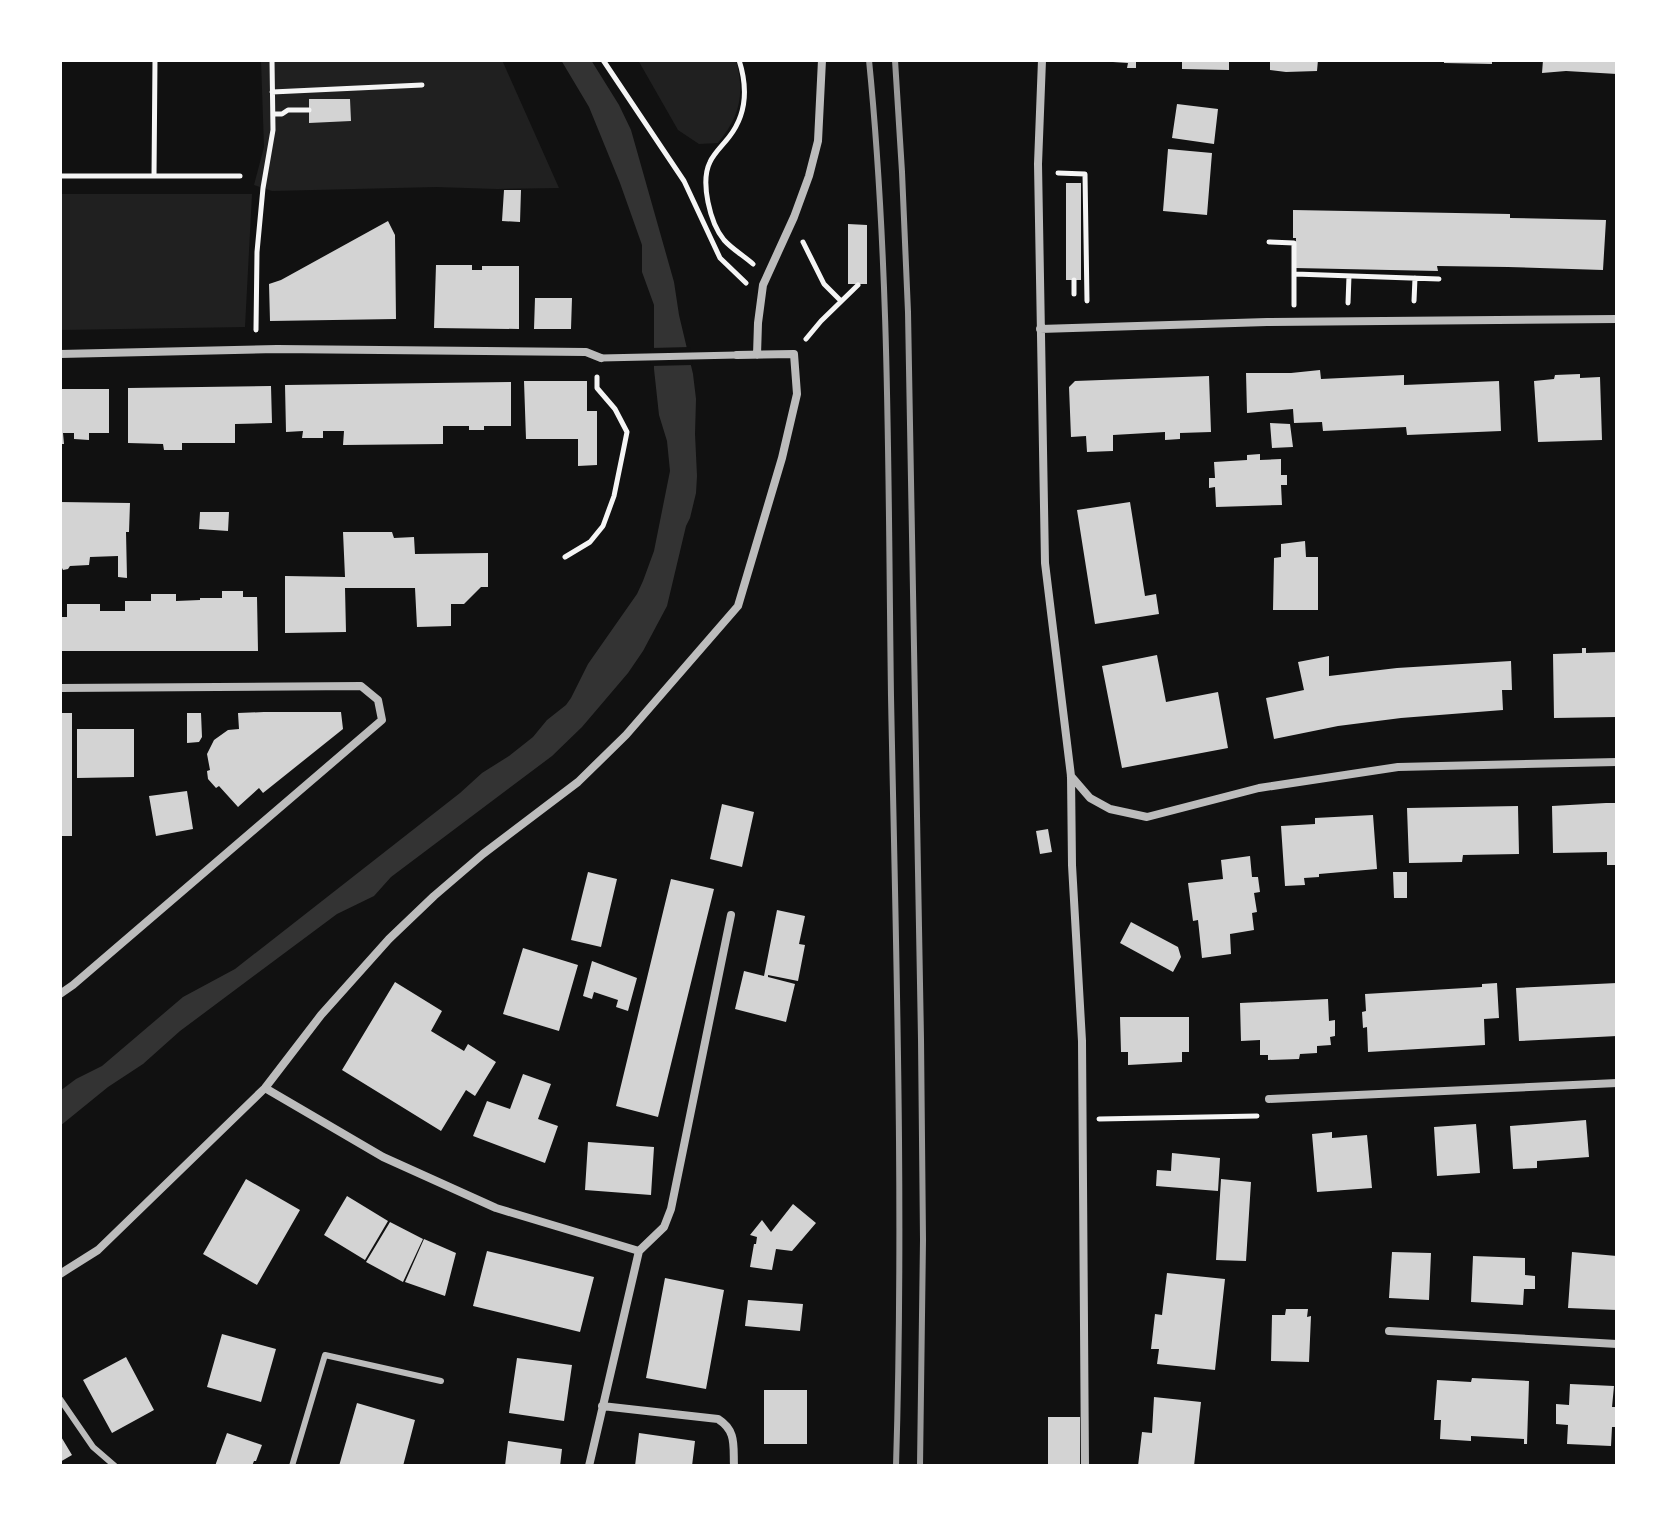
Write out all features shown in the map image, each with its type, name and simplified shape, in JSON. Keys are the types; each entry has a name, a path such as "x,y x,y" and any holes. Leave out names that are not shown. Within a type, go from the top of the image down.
{"street":[{"path":"757,355 763,285 794,217 818,141 822,60"},
{"path":"1042,60 1038,164 1045,563 1071,776 1072,865 1082,1041 1085,1466"},
{"path":"1040,329 1294,322 1617,319"},
{"path":"60,354 277,349 586,352 601,358 794,354 797,394 782,458 738,606 626,735 578,782 483,854 434,896 389,939 321,1015 265,1088 98,1250 60,1274"},
{"path":"60,688 361,686 378,700 382,720 60,994"},
{"path":"1071,776 1090,798 1100,804 1147,817 1259,788 1398,767 1617,762"},
{"path":"589,1466 639,1251 664,1227 671,1209 731,915"},
{"path":"60,985 73,985"},
{"path":"1269,1099 1617,1083"},
{"path":"265,1088 383,1157 496,1208 639,1251"},
{"path":"1389,1331 1617,1344"},
{"path":"602,1406 718,1419 729,1426 733,1436 734,1466"}],"lane":[{"path":"292,1466 325,1355 441,1381"},
{"path":"60,1399 93,1447 115,1466"}],"path":[{"path":"154,176 155,60"},
{"path":"256,322 257,252 263,188 271,152 272,60"},
{"path":"603,60 684,181 720,258 761,297"},
{"path":"739,60 743,70 745,102 739,123 711,160 706,175 707,196 716,227 724,240 767,274"},
{"path":"272,92 422,85"},
{"path":"273,114 309,110"},
{"path":"271,152 280,154"},
{"path":"1058,173 1085,174 1087,301"},
{"path":"1073,173 1073,183"},
{"path":"60,176 240,176"},
{"path":"794,217 805,249 824,284 841,301"},
{"path":"1269,242 1294,243 1294,322"},
{"path":"1295,274 1439,279"},
{"path":"1074,280 1074,294"},
{"path":"794,354 821,321 858,285"},
{"path":"565,557 590,542 603,526 614,496 627,432 615,409 597,388 597,380"},
{"path":"1082,1120 1258,1116 1269,1099"}],"shaded area":[{"path":"261,60 502,60 559,188 272,191 254,185 264,147"},
{"path":"561,60 591,60 631,130 674,282 693,374 696,493 667,606 628,673 582,727 552,756 391,877 374,896 337,914 180,1031 143,1064 108,1087 60,1126 60,1091 102,1066 183,997 235,969 482,773 533,737 547,720 566,705 588,664 637,594 654,551 670,471 654,369 654,305 642,272 642,245 620,183 589,107"},
{"path":"638,60 736,60 739,104 718,143 699,144 678,130"},
{"path":"60,194 252,194 245,327 60,330"}],"pier":[{"path":"690,347 693,365 650,366 651,348"}],"building":[{"path":"1113,60 1136,60 1136,68 1127,68 1128,63"},
{"path":"1182,60 1229,60 1229,70 1182,69"},
{"path":"1270,60 1318,60 1317,71 1270,70"},
{"path":"1444,60 1492,60 1492,64 1444,63"},
{"path":"1543,60 1617,60 1617,74 1542,73"},
{"path":"309,99 350,99 351,121 309,123"},
{"path":"1177,104 1218,109 1214,144 1172,138"},
{"path":"1168,149 1212,153 1207,215 1163,211"},
{"path":"1066,183 1081,183 1081,280 1066,280"},
{"path":"504,190 521,190 520,222 502,221"},
{"path":"1293,210 1510,214 1510,218 1606,220 1603,270 1437,266 1438,271 1295,268"},
{"path":"388,221 395,235 396,319 270,321 269,284"},
{"path":"848,224 867,225 867,284 848,284"},
{"path":"436,265 472,265 472,270 482,270 482,266 519,266 519,329 434,328"},
{"path":"535,298 572,298 571,329 534,329"},
{"path":"1320,370 1321,379 1404,375 1404,385 1499,381 1501,431 1407,435 1406,427 1323,431 1322,422 1294,423 1293,409 1247,413 1246,373"},
{"path":"1580,374 1580,378 1600,377 1602,440 1538,442 1534,381 1554,379 1555,375"},
{"path":"1209,376 1211,432 1180,433 1180,439 1165,440 1165,432 1113,435 1113,451 1087,452 1086,436 1071,437 1069,387 1075,381"},
{"path":"524,381 587,381 587,411 597,411 597,465 578,466 578,439 526,439"},
{"path":"511,382 511,426 484,426 484,430 469,430 469,426 443,426 443,444 343,445 344,431 323,431 323,438 302,438 303,431 286,432 285,385"},
{"path":"271,386 272,423 235,424 235,443 182,443 182,450 164,450 163,444 128,443 128,388"},
{"path":"60,389 109,389 109,433 89,433 89,440 74,439 74,433 63,433 64,444 60,444"},
{"path":"1270,423 1290,424 1293,447 1272,448"},
{"path":"1260,454 1260,460 1281,459 1281,475 1287,475 1287,485 1281,485 1282,505 1216,507 1215,487 1209,488 1209,478 1215,478 1214,462 1247,460 1247,455"},
{"path":"60,502 130,503 129,532 126,532 127,578 118,577 118,556 90,557 89,565 70,566 63,570 60,557"},
{"path":"1130,502 1145,596 1156,594 1159,614 1095,624 1077,510"},
{"path":"200,512 229,512 228,531 199,529"},
{"path":"343,532 392,532 394,538 414,537 415,554 488,553 488,587 481,587 464,604 451,604 451,626 417,627 415,588 345,588 346,632 285,633 285,576 345,577"},
{"path":"1305,541 1306,557 1318,557 1318,610 1273,610 1274,558 1281,557 1281,544"},
{"path":"222,591 243,591 243,597 257,597 258,651 60,651 60,617 67,617 67,604 100,604 100,611 125,611 125,601 151,601 151,594 176,594 176,601 200,600 222,598"},
{"path":"1582,648 1586,648 1586,653 1617,652 1617,717 1554,718 1553,654 1582,653"},
{"path":"1157,655 1166,702 1218,692 1228,748 1122,768 1102,666"},
{"path":"1329,656 1329,676 1511,661 1512,690 1502,690 1503,710 1401,718 1274,739 1266,698 1304,690 1298,662"},
{"path":"341,712 343,729 263,793 259,788 238,807 208,779 207,754 214,740 228,730 239,729 238,713"},
{"path":"60,713 72,713 72,836 60,836"},
{"path":"187,713 201,713 202,737 199,742 187,743"},
{"path":"77,729 134,729 134,777 77,778"},
{"path":"187,791 193,829 156,836 149,796"},
{"path":"1617,803 1617,865 1607,865 1607,852 1553,853 1552,806"},
{"path":"722,804 754,812 742,867 710,859"},
{"path":"1518,806 1519,854 1463,855 1462,862 1409,863 1407,808"},
{"path":"1373,815 1377,869 1319,874 1319,877 1304,878 1305,885 1285,886 1281,826 1315,824 1315,818"},
{"path":"1048,829 1052,852 1040,854 1036,831"},
{"path":"1250,856 1252,877 1258,877 1260,892 1254,893 1257,912 1252,913 1254,930 1230,934 1231,954 1202,958 1198,920 1193,921 1188,883 1223,879 1221,860"},
{"path":"588,872 617,879 601,947 571,940"},
{"path":"1393,872 1407,872 1407,898 1394,898"},
{"path":"671,879 714,889 658,1117 616,1106"},
{"path":"777,910 805,916 799,944 805,945 798,981 768,975 795,984 786,1022 735,1009 744,971 764,976"},
{"path":"1131,922 1178,947 1181,957 1173,972 1120,943"},
{"path":"523,948 578,965 559,1031 503,1014"},
{"path":"592,961 637,978 628,1011 616,1007 618,1000 594,992 592,999 583,996"},
{"path":"395,982 442,1011 431,1031 464,1051 468,1044 496,1062 475,1096 466,1090 441,1131 342,1070"},
{"path":"1497,983 1499,1018 1484,1019 1485,1045 1368,1052 1367,1027 1363,1028 1362,1012 1366,1011 1365,994 1482,987 1482,984"},
{"path":"1617,983 1617,1036 1519,1041 1516,988"},
{"path":"1328,999 1329,1021 1335,1020 1335,1036 1330,1037 1331,1045 1317,1046 1317,1053 1300,1054 1299,1059 1268,1060 1268,1055 1260,1055 1260,1040 1241,1041 1240,1003"},
{"path":"1120,1017 1189,1017 1189,1052 1182,1052 1182,1062 1128,1065 1128,1052 1121,1052"},
{"path":"523,1074 551,1084 538,1119 558,1126 545,1163 473,1136 487,1101 510,1109"},
{"path":"1586,1120 1589,1157 1537,1161 1537,1168 1513,1169 1510,1126"},
{"path":"1476,1124 1480,1173 1437,1176 1434,1127"},
{"path":"1332,1132 1332,1138 1367,1135 1372,1188 1317,1192 1312,1134"},
{"path":"588,1142 654,1147 651,1195 585,1190"},
{"path":"1172,1153 1220,1158 1218,1191 1156,1186 1157,1170 1171,1171"},
{"path":"246,1179 300,1210 257,1285 203,1254"},
{"path":"1221,1179 1251,1182 1246,1261 1216,1260"},
{"path":"347,1196 388,1221 365,1260 324,1235"},
{"path":"793,1204 816,1223 792,1251 776,1249 772,1270 750,1267 757,1237 750,1235 762,1220 771,1232"},
{"path":"390,1222 423,1239 403,1282 366,1262"},
{"path":"424,1239 456,1253 445,1296 405,1282"},
{"path":"487,1251 594,1277 580,1332 473,1306"},
{"path":"1392,1252 1431,1253 1429,1300 1389,1298"},
{"path":"1572,1252 1617,1256 1617,1310 1568,1308"},
{"path":"1473,1256 1525,1258 1525,1275 1535,1276 1535,1289 1524,1289 1523,1305 1471,1302"},
{"path":"1167,1273 1225,1279 1215,1370 1157,1364 1159,1349 1151,1349 1155,1314 1162,1315"},
{"path":"665,1278 724,1290 706,1389 646,1378"},
{"path":"748,1300 803,1304 800,1331 745,1326"},
{"path":"1286,1309 1308,1309 1307,1317 1311,1316 1309,1362 1271,1361 1272,1315 1285,1315"},
{"path":"222,1334 276,1349 261,1402 207,1387"},
{"path":"126,1357 154,1410 112,1433 83,1380"},
{"path":"517,1358 572,1365 564,1421 509,1413"},
{"path":"1472,1378 1529,1381 1527,1444 1524,1444 1524,1439 1471,1436 1471,1441 1440,1439 1441,1420 1434,1420 1437,1380 1471,1382"},
{"path":"1570,1384 1614,1386 1612,1407 1617,1407 1617,1427 1612,1427 1611,1446 1567,1444 1568,1425 1556,1424 1556,1404 1569,1405"},
{"path":"764,1390 807,1390 807,1444 764,1444"},
{"path":"1154,1397 1201,1402 1194,1466 1138,1466 1142,1432 1152,1433"},
{"path":"357,1403 415,1420 403,1466 339,1466"},
{"path":"1048,1417 1080,1417 1080,1466 1048,1466"},
{"path":"227,1433 262,1445 252,1466 215,1466"},
{"path":"639,1433 695,1441 692,1466 635,1466"},
{"path":"60,1435 72,1455 60,1462"},
{"path":"508,1441 562,1449 560,1466 505,1466"}],"railway":[{"path":"869,60 881,219 887,378 899,1177 896,1466"},
{"path":"895,60 908,312 921,1039 923,1240 920,1466"}]}
